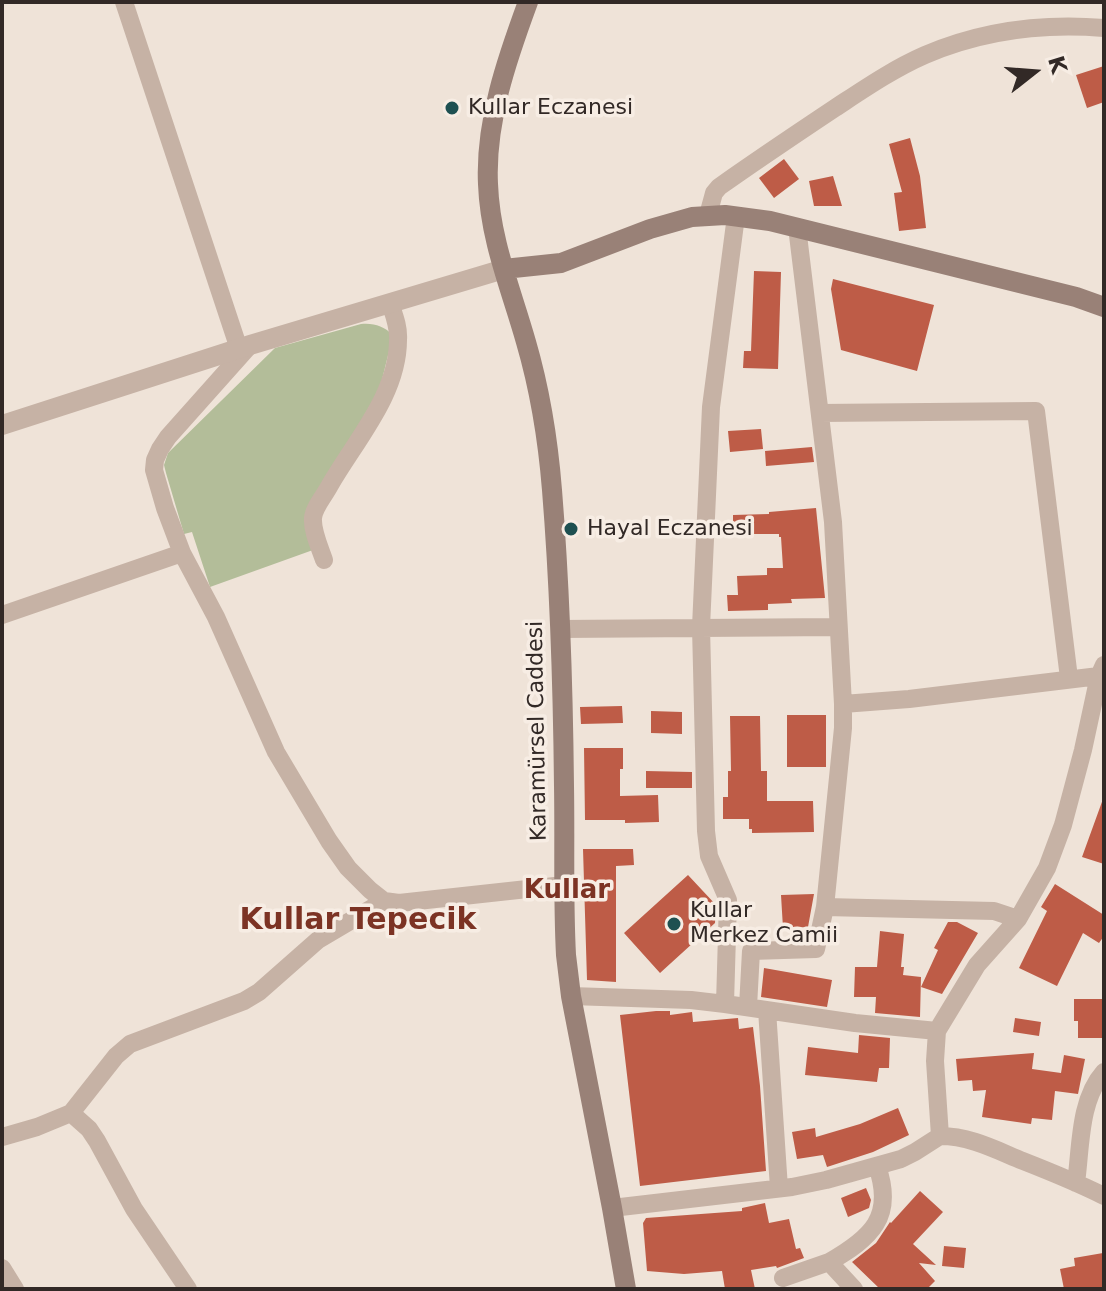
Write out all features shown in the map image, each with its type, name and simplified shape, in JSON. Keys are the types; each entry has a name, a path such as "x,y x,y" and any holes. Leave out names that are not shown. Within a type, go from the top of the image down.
{"main road":[{"name":"Karamürsel Caddesi","path":"528,2 496,105 488,182 494,238 527,344 545,427 556,539 560,629 566,955 571,996 612,1208 621,1288"},
{"path":"504,269 561,263 674,221 708,215 736,216 797,227 1076,297 1104,307"}],"street":[{"path":"124,2 244,347"},
{"path":"708,215 714,193 719,187 846,101 910,62 955,44 1023,28 1104,28"},
{"path":"725,1004 728,900 709,856 706,831 701,627 711,407 736,216"},
{"path":"779,1188 751,951 816,949 825,907 843,704 833,522 797,227"},
{"path":"2,425 244,347 504,269"},
{"path":"324,560 312,521 390,383 398,340 390,303"},
{"path":"244,347 168,437 155,460 154,470 182,553 222,630 283,764 348,868 384,901 399,903 564,885"},
{"path":"820,413 1036,411 1069,678"},
{"path":"2,615 182,553"},
{"path":"560,629 838,627"},
{"path":"843,704 909,699 1102,671 1063,825 1047,868 1018,919 977,965 937,1031 935,1061 940,1136"},
{"path":"2,1137 71,1113 116,1056 130,1044 244,1001 259,992 318,940 384,901"},
{"path":"825,907 994,911 1018,919"},
{"path":"571,996 691,1000 937,1031"},
{"path":"1076,1183 1089,1096 1104,1072"},
{"path":"71,1113 97,1141 128,1198 188,1289"},
{"path":"612,1208 826,1180 915,1152 940,1136 955,1136 981,1144 1104,1196"},
{"path":"783,1278 829,1262 866,1237 883,1208 883,1182 877,1166"},
{"path":"829,1262 854,1289"},
{"path":"2,1268 15,1289"}],"green space":[{"path":"361,324 378,326 393,335 380,388 307,515 313,550 210,587 192,532 184,534 164,465 168,453 275,348"}],"building":[{"path":"1104,66 1104,102 1087,108 1076,75"},
{"path":"910,138 920,176 926,228 899,231 894,193 902,192 889,144"},
{"path":"784,159 799,179 774,198 759,178"},
{"path":"833,176 842,206 814,206 809,181"},
{"path":"754,271 781,272 778,369 743,368 744,351 751,351"},
{"path":"833,279 934,305 917,371 841,350 831,289"},
{"path":"761,429 763,449 730,452 728,431"},
{"path":"812,447 814,462 766,466 765,451"},
{"path":"816,508 825,598 791,599 792,603 768,604 768,610 728,611 727,595 738,595 737,576 767,575 767,568 783,568 779,534 733,534 733,515"},
{"path":"622,706 623,723 581,724 580,707"},
{"path":"651,711 682,712 682,734 651,733"},
{"path":"787,715 826,715 826,767 787,767"},
{"path":"730,716 760,716 761,771 767,771 767,801 813,801 814,832 752,833 749,819 723,819 723,797 728,797 728,771 731,771"},
{"path":"584,748 623,748 620,796 658,795 659,822 585,820"},
{"path":"646,771 692,772 692,788 646,788"},
{"path":"1104,799 1104,864 1082,857"},
{"path":"583,849 633,849 634,865 616,866 616,982 587,980"},
{"name":"Kullar Merkez Camii","path":"688,875 716,905 715,923 660,973 624,933"},
{"path":"1055,884 1104,915 1104,936 1099,943 1083,933 1057,986 1019,968 1047,911 1041,907"},
{"path":"814,894 808,927 783,928 781,895"},
{"path":"948,922 957,922 978,933 942,994 921,987 938,950 934,948"},
{"path":"880,931 904,934 901,967 904,967 903,975 921,977 920,1017 875,1013 876,997 854,997 855,967 877,967"},
{"path":"764,968 832,980 827,1007 761,997"},
{"path":"1074,999 1104,999 1104,1038 1078,1038"},
{"path":"670,1011 670,1015 692,1012 693,1022 738,1018 739,1029 753,1027 766,1171 640,1186 620,1015"},
{"path":"1015,1018 1041,1022 1039,1036 1013,1032"},
{"path":"859,1035 890,1038 889,1068 879,1068 877,1082 805,1075 808,1047 858,1053"},
{"path":"1034,1053 1032,1069 1061,1073 1064,1055 1085,1059 1078,1094 1055,1091 1052,1120 1032,1118 1031,1124 982,1117 986,1090 973,1091 972,1080 958,1081 956,1059"},
{"path":"898,1108 909,1135 873,1152 827,1167 823,1155 797,1159 792,1132 815,1128 816,1137 860,1124"},
{"path":"866,1188 871,1200 869,1208 848,1217 841,1198"},
{"path":"920,1191 943,1212 913,1244 936,1265 919,1263 935,1281 927,1289 880,1289 852,1262 876,1243 890,1222"},
{"path":"765,1203 769,1223 789,1219 796,1249 800,1248 804,1258 777,1268 751,1270 755,1289 725,1289 722,1271 684,1274 647,1271 643,1223 646,1218 742,1211 742,1208"},
{"path":"944,1246 966,1248 964,1268 942,1266"},
{"path":"1103,1253 1104,1289 1064,1289 1060,1269 1075,1266 1074,1258"}],"place":[{"name":"Kullar Eczanesi","path":"452,108"},
{"name":"Hayal Eczanesi","path":"571,529"},
{"name":"Kullar Merkez Camii","path":"674,924"}],"district":[{"name":"Kullar","path":"567,891"},
{"name":"Kullar Tepecik","path":"358,921"}]}
